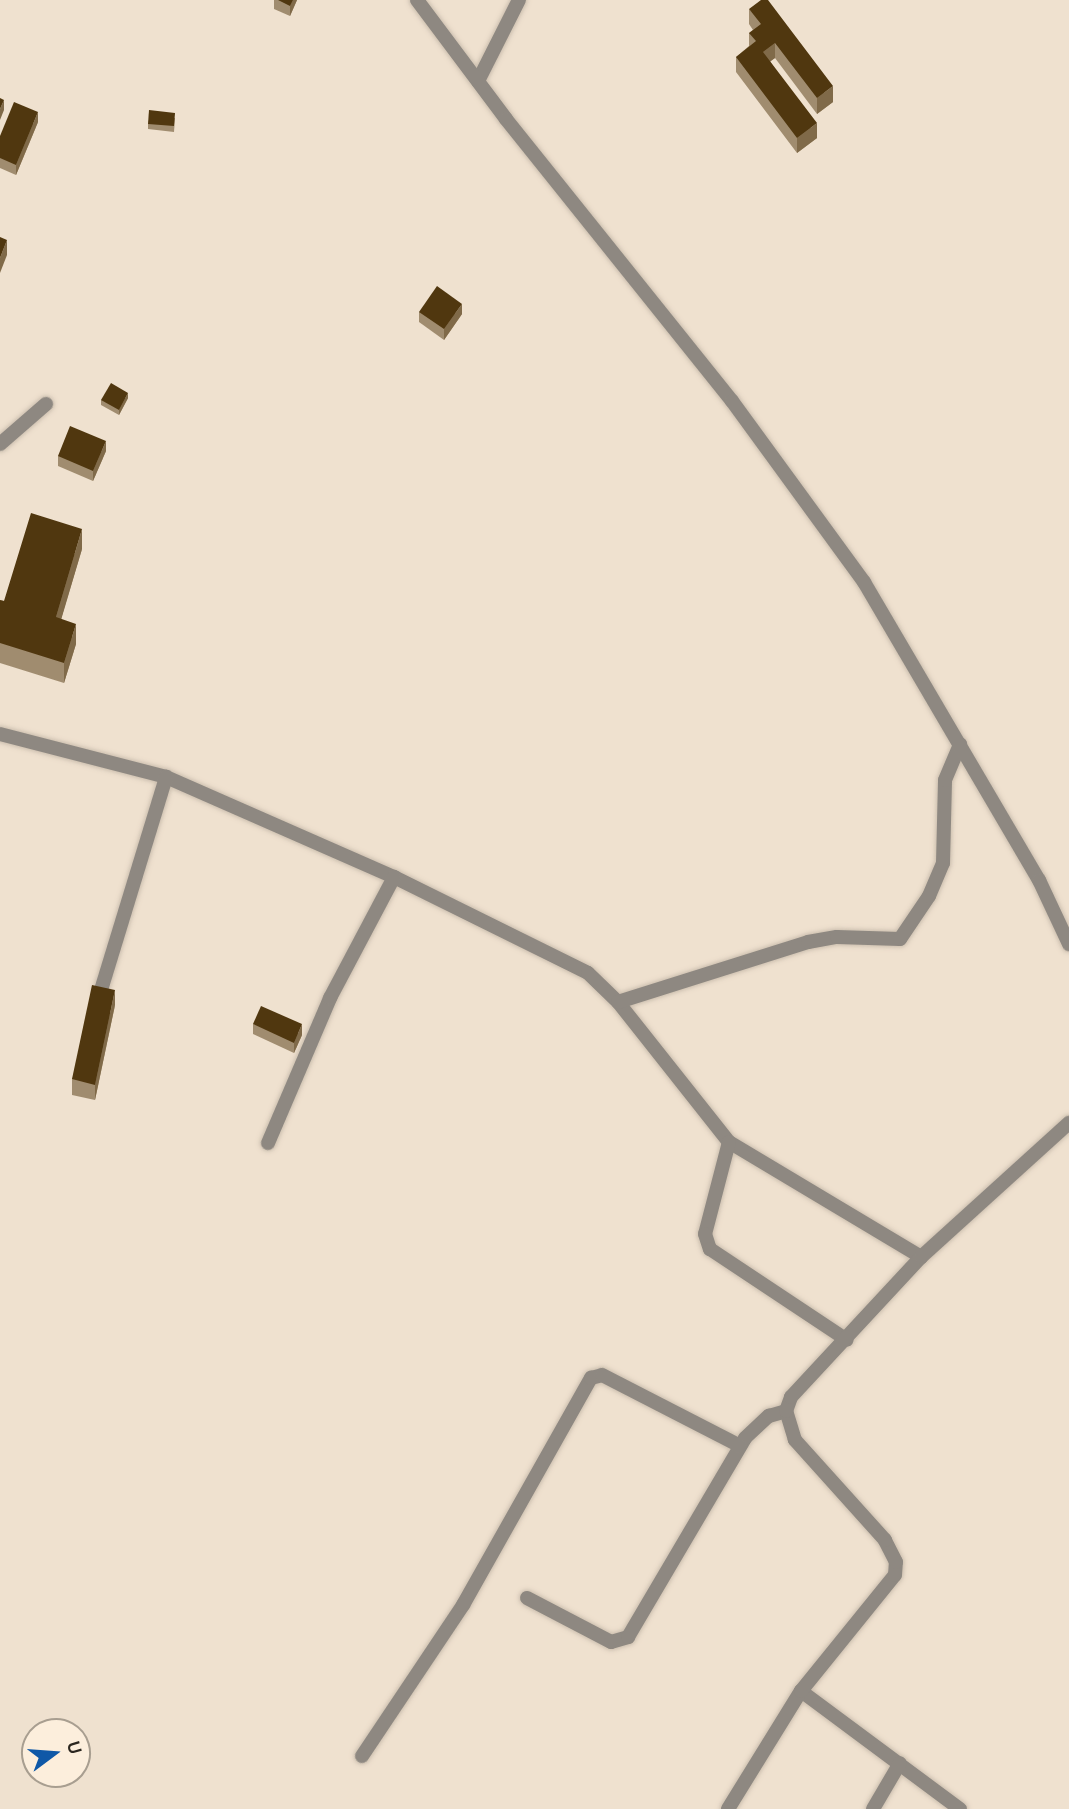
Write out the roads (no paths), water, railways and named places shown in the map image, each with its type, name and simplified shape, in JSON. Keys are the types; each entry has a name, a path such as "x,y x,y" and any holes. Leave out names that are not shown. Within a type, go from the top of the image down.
{"street":[{"path":"417,0 478,82 799,489 864,582 1039,880 1069,944"},
{"path":"478,82 519,0"},
{"path":"0,444 46,404"},
{"path":"0,734 166,777 394,877 588,973 618,1002 729,1142 921,1257"},
{"path":"618,1002 808,942 837,937 900,939 929,896 943,863 946,780 960,744"},
{"path":"101,990 166,777"},
{"path":"268,1143 330,998 394,877"},
{"path":"527,1598 611,1642 628,1637 740,1446 758,1424 786,1411 800,1383 847,1340 921,1257 1069,1124"},
{"path":"729,1142 705,1234 707,1244 847,1340"},
{"path":"362,1756 463,1605 591,1378 602,1375 740,1446"},
{"path":"728,1809 801,1691 891,1583 896,1562 885,1540 795,1440 786,1411"},
{"path":"801,1691 960,1809"},
{"path":"873,1809 900,1763"}]}
